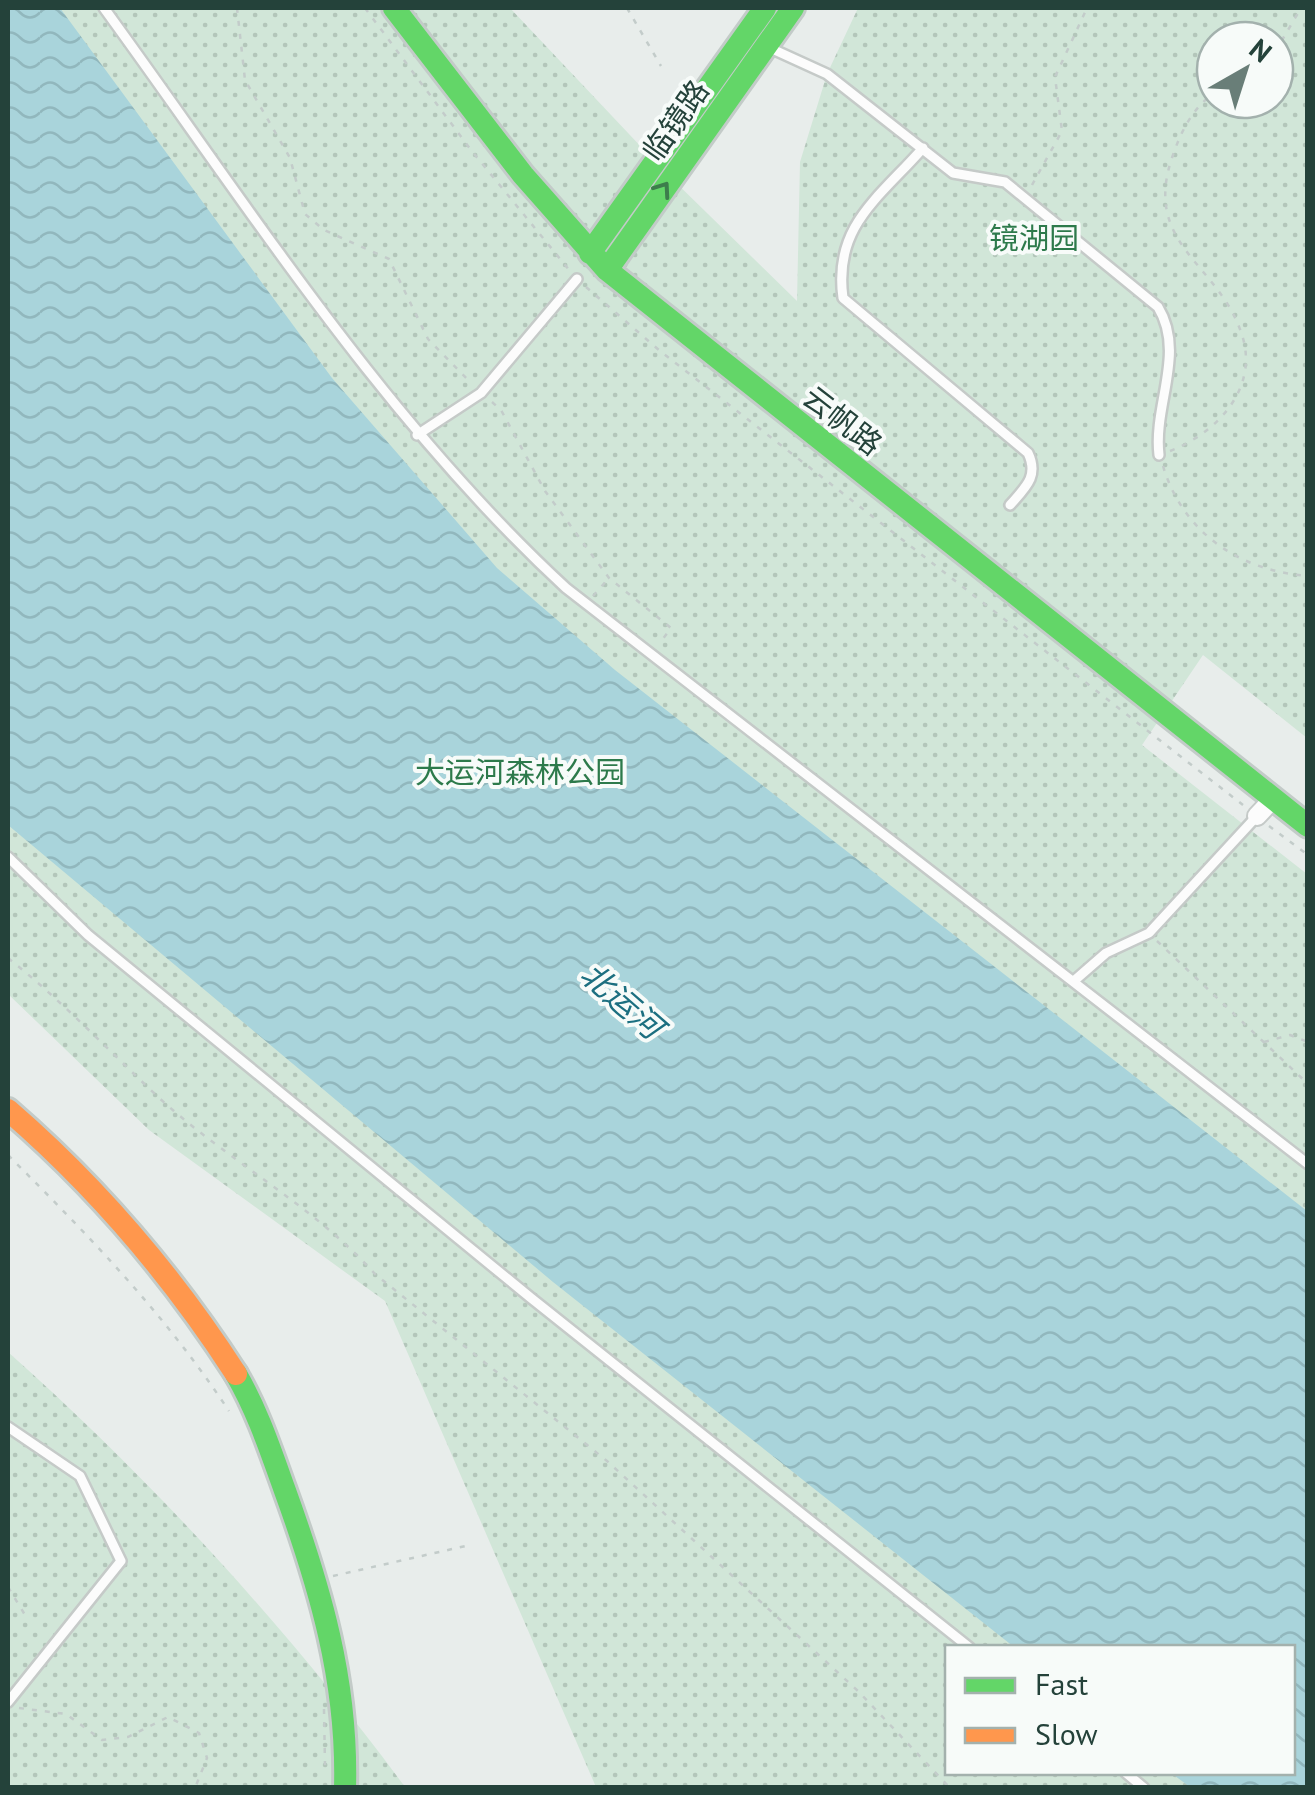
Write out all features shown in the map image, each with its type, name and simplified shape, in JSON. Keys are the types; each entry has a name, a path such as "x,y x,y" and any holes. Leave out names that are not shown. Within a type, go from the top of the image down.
{"street":[{"name":"云帆路","path":"394,8 522,175 599,261 1308,826"},
{"name":"临镜路","path":"599,261 765,8"},
{"name":"临镜路","path":"599,261 794,8"},
{"path":"1256,816 1274,798"},
{"path":"8,1110 48,1142 154,1260 237,1376 316,1576 335,1650 349,1736 345,1788"}],"lane":[{"path":"104,8 417,435 506,533 586,604 1308,1164"},
{"path":"765,45 827,74 953,173 1005,182 1158,307 1168,324 1172,345 1157,434 1159,455"},
{"path":"923,148 845,241 839,270 843,298 1028,453 1034,465 1031,482 1010,505"},
{"path":"417,435 481,393 577,279"},
{"path":"1075,980 1106,954 1149,932 1256,816"},
{"path":"8,858 88,935 516,1286 966,1645"},
{"path":"8,1427 80,1476 121,1561 8,1704"}],"path":[{"path":"237,8 246,80 290,158 305,214 324,230 389,259 428,339 502,410 546,491 609,578 671,628 651,654"},
{"path":"627,8 661,66"},
{"path":"1025,197 1062,131 1055,77 1087,8"},
{"path":"1195,115 1184,127 1164,183 1164,203 1182,248 1242,332 1244,360 1239,388 1227,414 1210,432 1159,455 1181,509 1202,534 1271,574 1308,576"},
{"path":"586,604 609,578"},
{"path":"1149,932 1308,1084"},
{"path":"8,958 87,1024 156,1095 345,1242 375,1274 606,1462 858,1691 950,1788"},
{"path":"1262,1042 1290,1035 1306,1041 1308,1048"},
{"path":"8,1156 100,1246 181,1338 229,1411"},
{"path":"316,1576 347,1576 470,1546"},
{"path":"8,1587 25,1615"},
{"path":"8,1704 66,1714 102,1740 128,1737 168,1717 199,1733 207,1758 196,1788"}],"green space":[{"name":"大运河森林公园","path":"8,8 510,8 663,170 797,301 800,162 827,74 858,8 1307,8 1307,738 1203,655 1142,745 1307,874 1307,1787 596,1787 385,1301 149,1130 8,994"},
{"path":"8,1352 115,1453 218,1559 315,1671 405,1787 8,1787"}],"water":[{"name":"北运河","path":"8,8 60,8 332,378 497,568 615,670 1307,1211 1307,1787 1190,1787 1174,1775 1295,1775 1295,1645 1011,1645 553,1282 8,825"}],"traffic: fast":[{"path":"394,8 523,175 607,270 1308,826"},
{"path":"590,253 765,8"},
{"path":"607,270 793,8"},
{"path":"236,1374 268,1444 320,1598 342,1710 345,1788"}],"traffic: slow":[{"path":"8,1110 72,1170 131,1234 186,1302 236,1374"}],"park label":[{"name":"镜湖园","path":"1034,237"}]}
